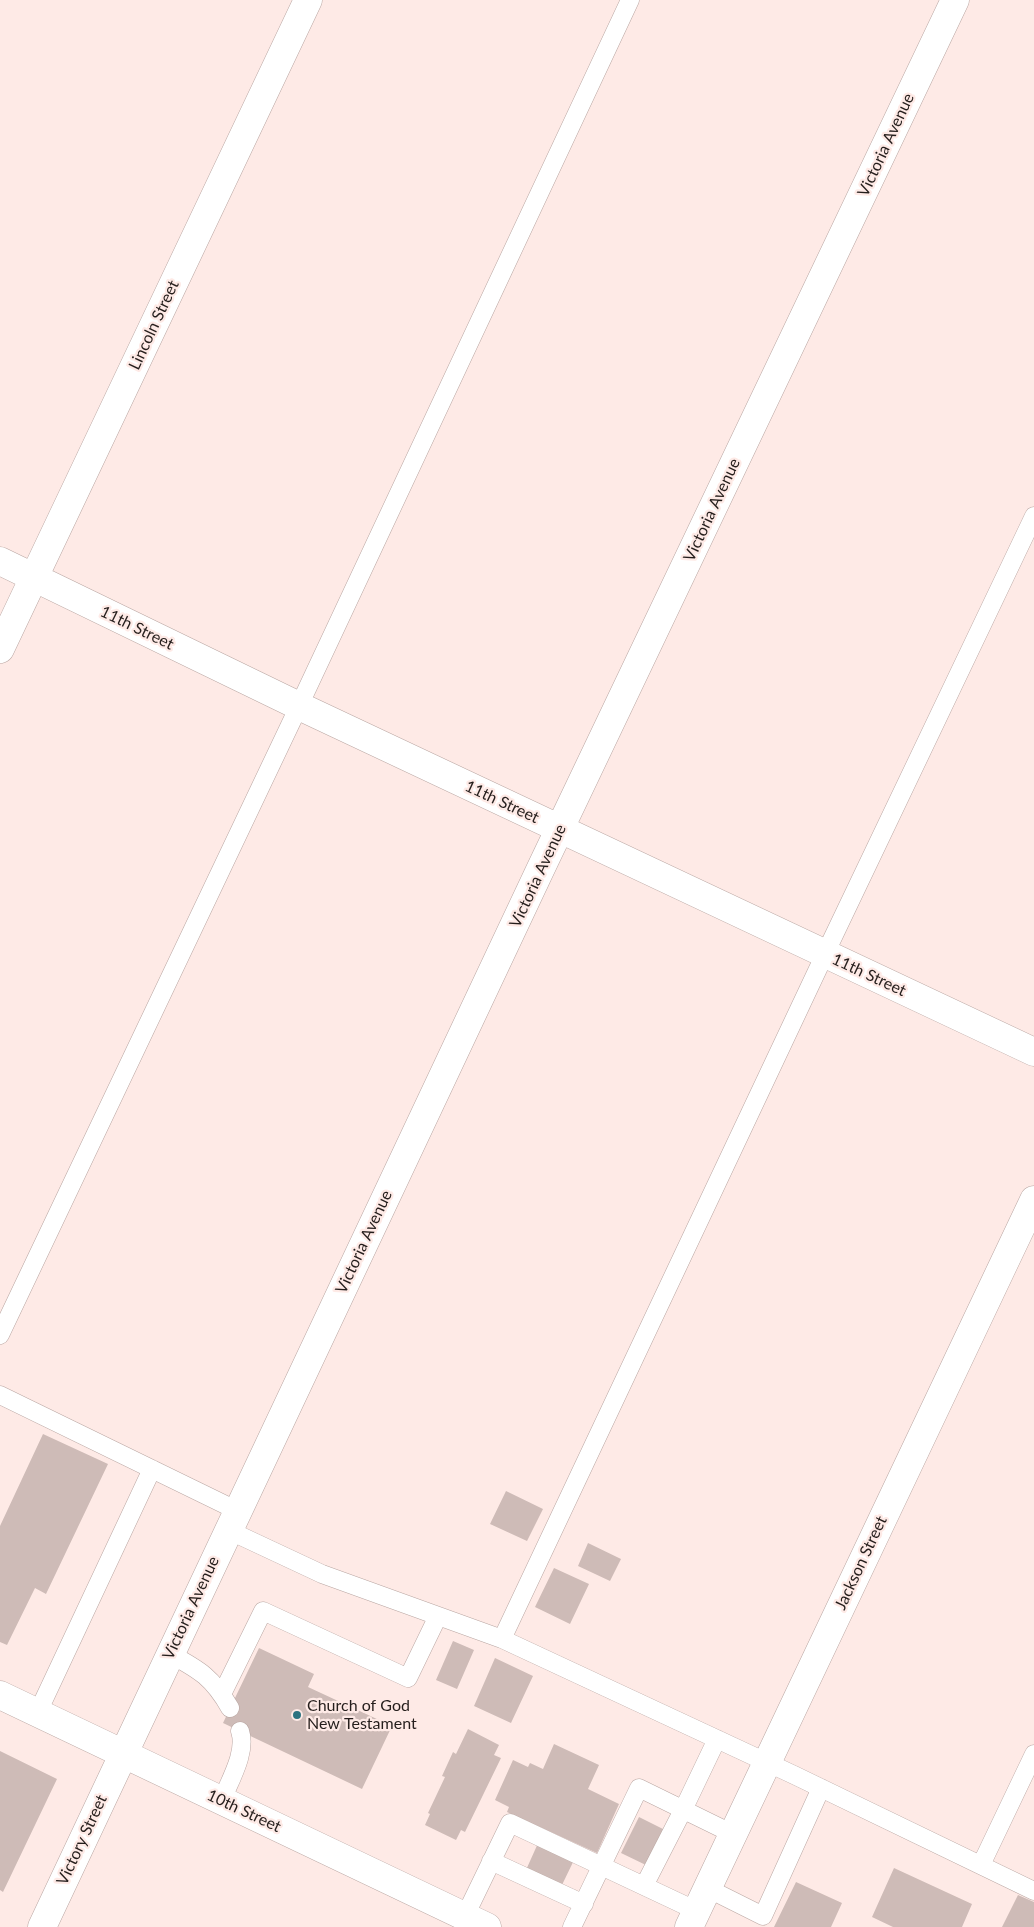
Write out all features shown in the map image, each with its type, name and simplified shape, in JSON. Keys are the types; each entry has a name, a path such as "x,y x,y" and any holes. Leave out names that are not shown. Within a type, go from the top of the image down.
{"street":[{"name":"Lincoln Street","path":"0,649 308,0"},
{"name":"Victoria Avenue","path":"123,1753 955,0"},
{"name":"11th Street","path":"0,561 560,830 1034,1052"},
{"name":"Jackson Street","path":"698,1909 1034,1200"},
{"name":"10th Street","path":"0,1694 476,1921"},
{"name":"Victory Street","path":"42,1927 123,1753"}],"lane":[{"path":"0,1335 299,706 630,0"},
{"path":"502,1639 1034,516"},
{"path":"0,1395 152,1468 322,1574 502,1639 767,1762 1034,1891"},
{"path":"38,1712 152,1468"},
{"path":"170,1654 208,1677 226,1701 263,1610 408,1678 438,1616"},
{"path":"222,1800 240,1754 242,1738 240,1731"},
{"path":"644,1886 718,1739"},
{"path":"981,1865 1034,1754"},
{"path":"572,1927 639,1788 733,1834"},
{"path":"476,1921 491,1861 510,1823 644,1886 698,1909 763,1916 821,1788"},
{"path":"491,1861 584,1904"}],"building":[{"path":"43,1434 108,1464 46,1594 35,1588 7,1645 0,1642 0,1526"},
{"path":"506,1491 543,1509 527,1541 490,1524"},
{"path":"588,1543 621,1559 610,1581 578,1566"},
{"path":"554,1568 589,1584 570,1624 535,1607"},
{"path":"453,1641 474,1650 457,1689 436,1680"},
{"name":"Church of God New Testament","path":"259,1648 314,1674 308,1687 392,1726 362,1789 223,1723"},
{"path":"495,1658 533,1676 511,1723 474,1706"},
{"path":"468,1729 499,1745 494,1755 501,1758 465,1832 461,1830 456,1840 425,1825 430,1814 428,1813 445,1777 442,1776 453,1752 456,1754"},
{"path":"554,1744 599,1765 588,1789 619,1804 597,1853 507,1812 509,1807 495,1800 513,1760 528,1767 530,1763 543,1769"},
{"path":"0,1751 57,1779 3,1892 0,1890"},
{"path":"639,1817 667,1831 650,1867 621,1853"},
{"path":"539,1841 575,1858 561,1887 526,1870"},
{"path":"894,1868 972,1904 962,1927 893,1927 872,1917"},
{"path":"796,1882 842,1903 831,1927 774,1927"},
{"path":"1018,1895 1034,1902 1034,1927 1002,1927"}],"place":[{"name":"Church of God New Testament","path":"297,1715"}]}
